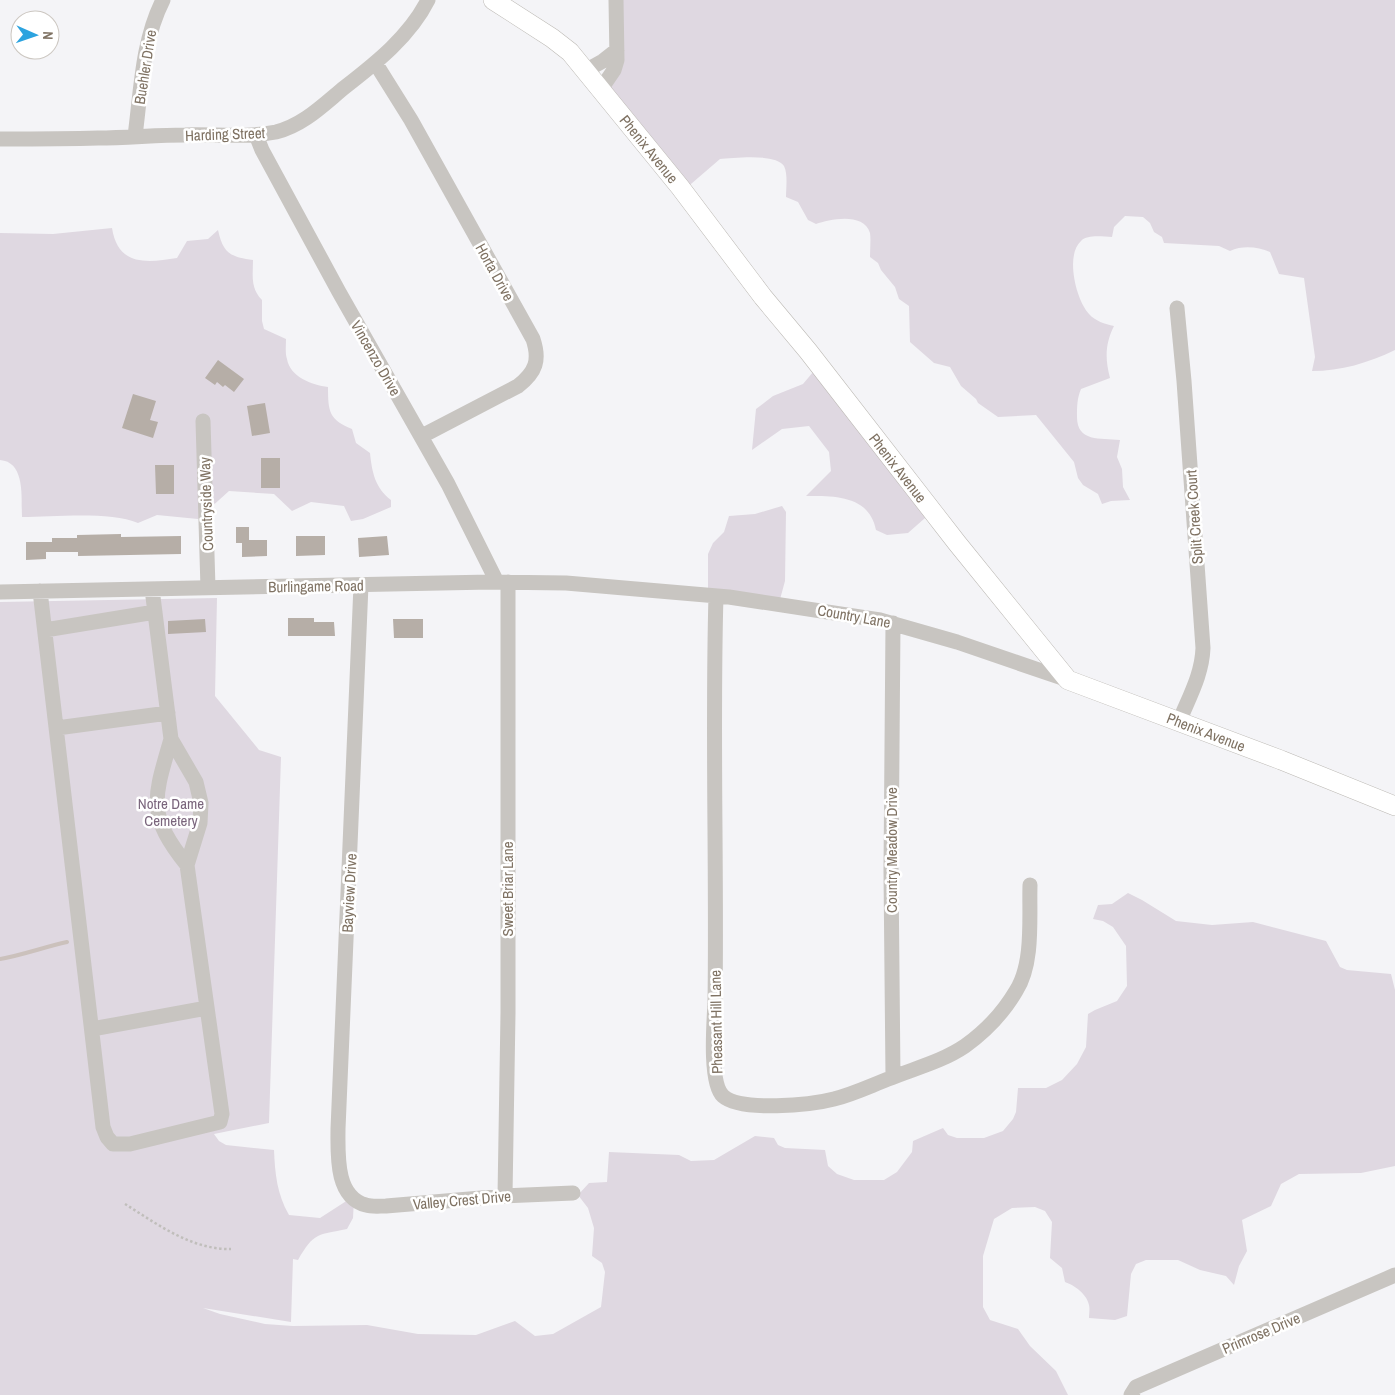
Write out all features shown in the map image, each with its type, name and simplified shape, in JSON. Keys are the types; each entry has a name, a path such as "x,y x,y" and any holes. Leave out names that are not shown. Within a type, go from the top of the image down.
{"main road":[{"name":"Phenix Avenue","path":"499,1 570,52 680,187 764,297 1068,680 1281,760 1395,806"}],"street":[{"name":"Buehler Drive","path":"135,136 142,74 152,25 163,0"},
{"name":"Harding Street","path":"0,139 256,135 276,132 298,124 376,64 406,31 428,0"},
{"path":"601,89 614,70 617,60 616,0"},
{"path":"585,71 603,61 617,50"},
{"name":"Horta Drive","path":"376,64 411,120 533,339 537,350 536,364 531,376 518,386 422,436"},
{"name":"Vincenzo Drive","path":"256,135 262,150 338,292 422,436 503,582"},
{"name":"Split Creek Court","path":"1177,308 1203,648 1199,677 1179,722"},
{"name":"Countryside Way","path":"203,420 208,588"},
{"name":"Burlingame Road","path":"0,592 503,582 558,583 632,588"},
{"name":"Sweet Briar Lane","path":"503,582 508,1014 505,1196"},
{"name":"Bayview Drive","path":"353,1198 341,1176 338,1147 361,585"},
{"name":"Country Lane","path":"632,588 729,596 893,623 957,642 1068,680"},
{"path":"152,589 171,739 157,794 157,814 166,836 187,865"},
{"path":"40,591 103,1127 107,1137 113,1144 130,1144 220,1122 222,1114 187,865 200,823 201,803 196,782 171,739"},
{"name":"Pheasant Hill Lane","path":"716,596 714,1060 717,1085 722,1095 738,1103 771,1106 835,1099 854,1094 940,1059 963,1047 995,1020 1008,1004 1018,988 1027,967 1030,885"},
{"path":"45,630 155,612"},
{"name":"Country Meadow Drive","path":"893,623 891,871 893,1077"},
{"path":"56,728 168,713"},
{"path":"92,1029 207,1008"},
{"name":"Valley Crest Drive","path":"353,1198 368,1206 386,1206 505,1196 573,1193"},
{"name":"Primrose Drive","path":"1131,1395 1136,1387 1395,1275"}],"path":[{"path":"125,1204 182,1237 209,1247 231,1249"}],"green space":[{"path":"614,0 1395,0 1395,350 1375,359 1354,365 1333,370 1312,371 1315,357 1304,278 1279,274 1270,252 1265,250 1245,247 1230,251 1219,246 1164,243 1162,237 1154,232 1150,223 1143,217 1125,216 1114,227 1112,237 1088,237 1081,241 1076,248 1073,267 1074,278 1084,307 1094,319 1114,326 1107,352 1110,378 1081,389 1077,406 1078,425 1085,435 1120,440 1117,457 1122,469 1123,487 1130,500 1111,501 1102,504 1098,494 1083,485 1078,478 1074,462 1036,415 998,417 978,403 961,386 950,367 934,363 910,342 909,306 899,299 895,287 881,270 878,263 870,257 870,233 867,226 861,222 846,219 829,220 816,224 808,220 798,202 786,197 784,166 773,159 744,157 720,159 684,190 603,93 615,70"},
{"path":"112,228 120,249 127,256 135,259 155,261 177,258 187,241 208,239 218,230 225,249 233,255 253,260 253,281 256,291 262,300 264,329 286,339 287,359 292,371 309,382 328,387 331,414 344,426 352,429 356,443 370,453 375,479 381,490 391,500 391,507 363,519 351,521 344,506 311,502 292,511 274,494 229,491 198,519 157,515 138,523 126,519 97,516 22,517 18,474 8,462 0,460 0,233 53,234"},
{"path":"819,365 933,511 908,533 887,535 876,530 872,518 866,510 849,500 828,496 806,496 831,471 829,452 809,426 782,429 752,450 756,409 773,396 803,384"},
{"path":"782,506 786,512 785,581 779,603 708,595 708,554 713,543 724,532 729,516 755,514"},
{"name":"Notre Dame Cemetery","path":"217,598 215,696 259,750 281,757 269,1123 214,1134 219,1141 226,1145 274,1150 277,1184 289,1215 320,1218 351,1198 354,1198 353,1218 347,1229 318,1236 308,1244 298,1260 293,1259 291,1322 203,1308 220,1314 265,1324 293,1326 367,1325 418,1334 476,1335 515,1321 535,1336 553,1334 601,1307 605,1272 602,1263 592,1256 594,1228 588,1208 578,1195 589,1183 607,1182 609,1152 679,1155 691,1161 714,1160 755,1136 774,1138 778,1145 785,1148 825,1150 828,1166 837,1174 854,1180 884,1180 897,1172 912,1152 913,1141 943,1128 948,1135 957,1138 984,1138 1003,1131 1016,1112 1018,1088 1046,1088 1062,1080 1077,1064 1086,1047 1088,1014 1117,1001 1127,986 1126,946 1113,927 1103,921 1093,919 1098,905 1112,904 1128,893 1176,921 1212,925 1253,922 1326,941 1340,967 1347,970 1391,974 1395,990 1395,1166 1361,1173 1299,1174 1281,1184 1271,1206 1242,1220 1247,1251 1239,1266 1234,1285 1226,1276 1200,1270 1178,1260 1146,1260 1136,1264 1131,1274 1127,1316 1115,1320 1089,1318 1089,1307 1086,1297 1072,1285 1065,1282 1062,1268 1050,1258 1052,1222 1045,1211 1035,1207 1012,1208 994,1219 983,1256 983,1307 990,1320 1018,1329 1030,1346 1056,1371 1068,1395 0,1395 0,602"}],"building":[{"path":"218,360 244,379 234,392 225,385 223,387 217,382 215,385 205,378"},
{"path":"133,394 156,401 150,420 158,422 153,438 122,428"},
{"path":"265,403 270,433 252,436 247,406"},
{"path":"261,458 280,458 280,488 261,488"},
{"path":"155,465 174,465 174,494 156,494"},
{"path":"236,527 249,527 249,540 267,540 267,556 242,557 242,543 236,543"},
{"path":"121,534 121,537 181,536 181,554 78,556 78,552 46,552 46,559 26,560 26,542 52,542 52,538 77,538 77,535"},
{"path":"296,536 325,536 325,555 296,556"},
{"path":"387,536 389,555 359,557 358,538"},
{"path":"288,618 314,618 314,622 334,622 335,636 288,636"},
{"path":"205,619 206,632 168,634 168,621"},
{"path":"393,619 423,619 423,638 394,638"}],"waterway":[{"path":"0,959 67,942"}]}
